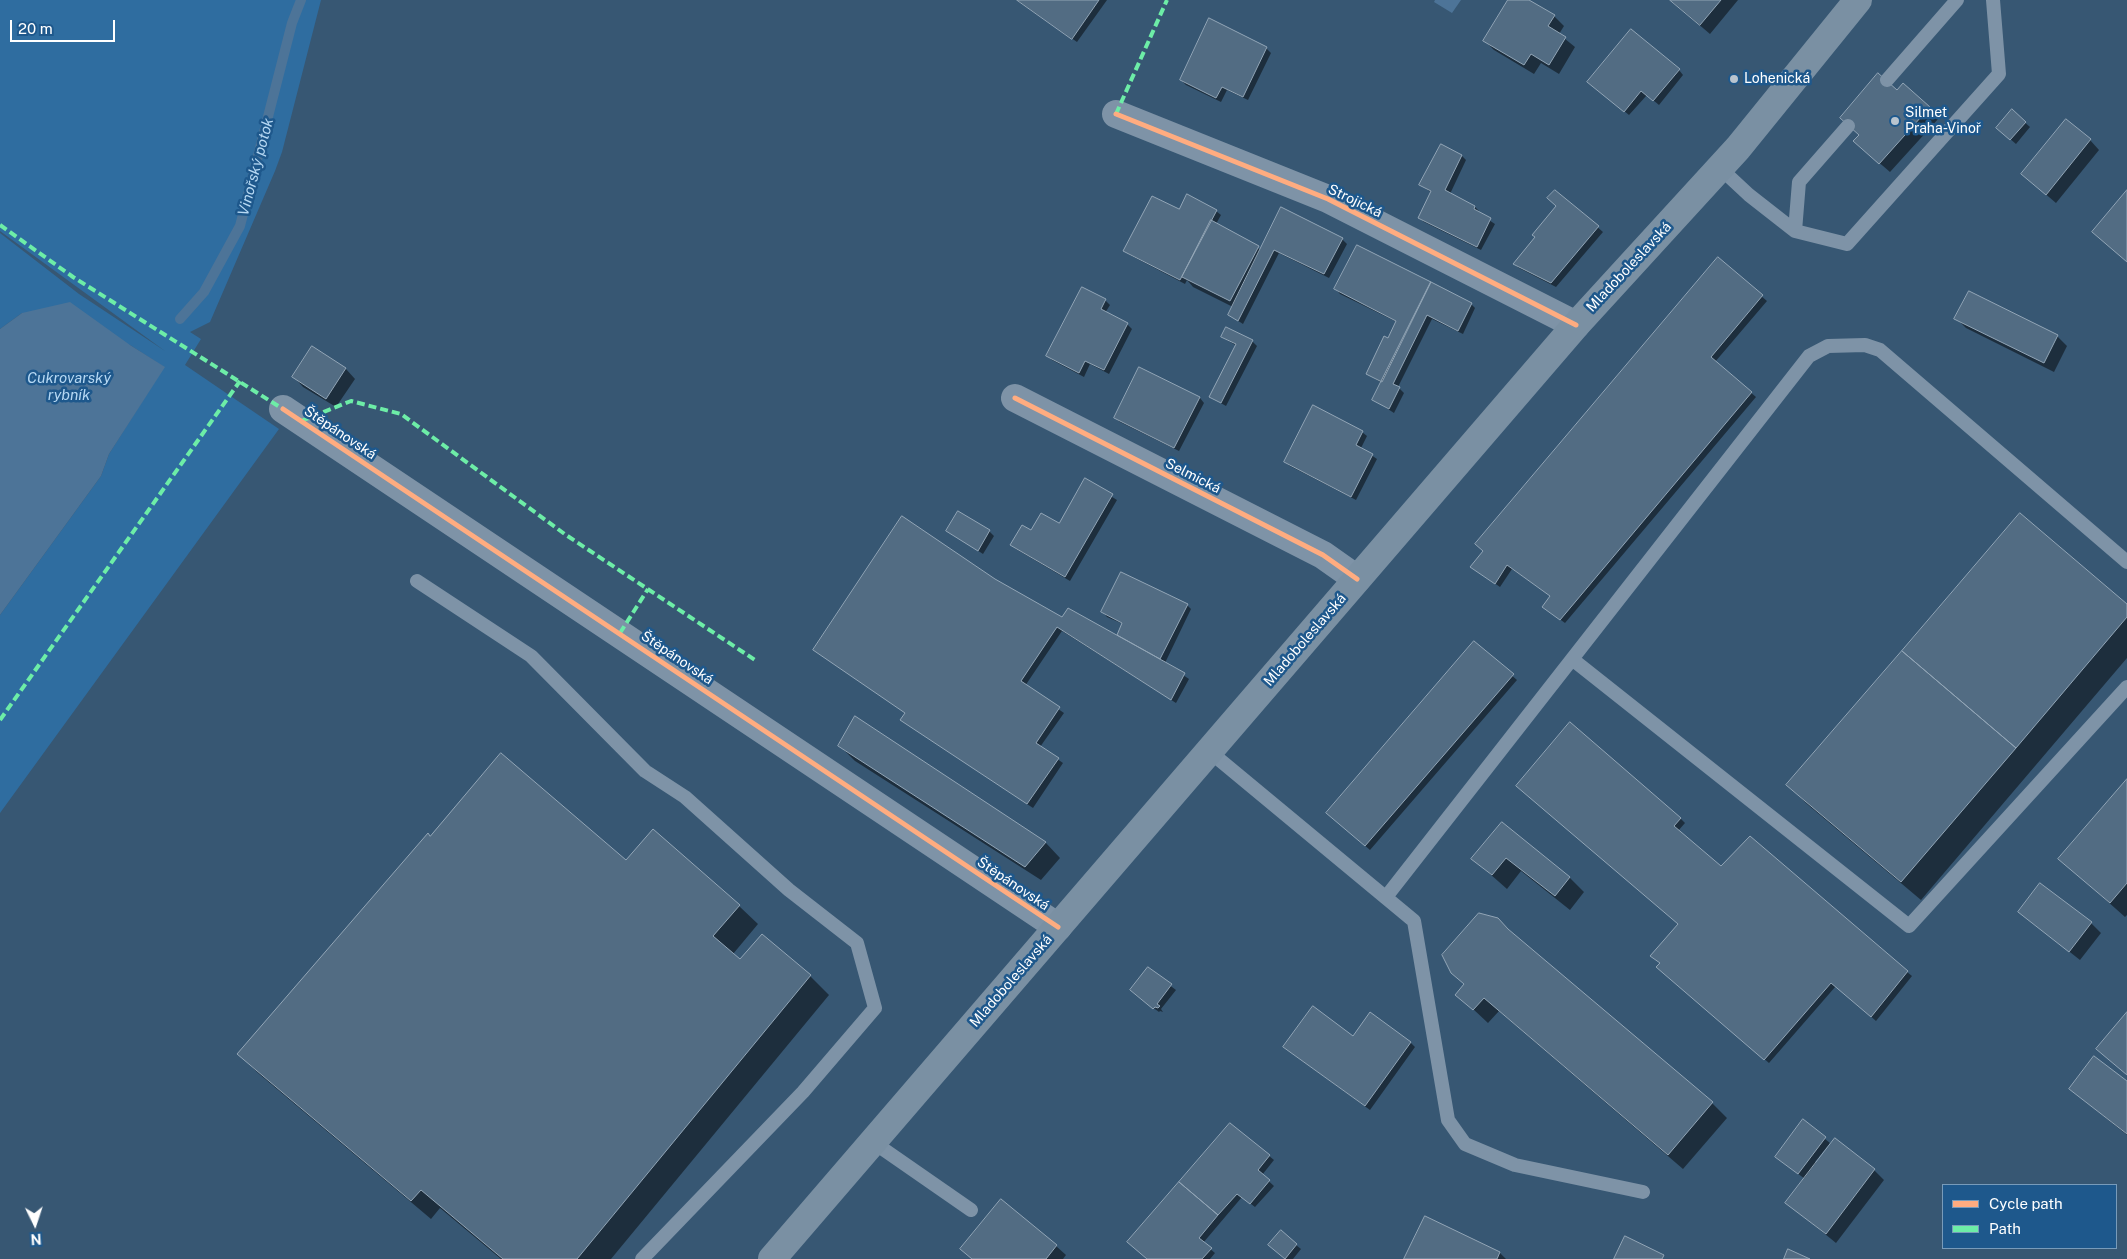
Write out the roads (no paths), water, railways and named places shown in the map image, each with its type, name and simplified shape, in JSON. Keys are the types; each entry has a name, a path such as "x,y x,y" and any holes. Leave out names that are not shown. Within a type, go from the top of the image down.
{"main road":[{"name":"Mladoboleslavská","path":"772,1259 1576,325 1720,168 1858,0"}],"street":[{"name":"Strojická","path":"1116,114 1328,199 1576,325"},
{"name":"Selmická","path":"1015,398 1323,555 1357,579"},
{"name":"Štěpánovská","path":"283,409 1058,927"}],"lane":[{"path":"1887,80 1957,0"},
{"path":"1720,168 1749,196 1794,231 1847,244 1999,74 1993,0"},
{"path":"1794,231 1799,182 1848,126"},
{"path":"1386,897 1809,356 1828,346 1865,345 1880,350 2127,562"},
{"path":"417,581 531,656 645,771 686,797 789,890 857,943 875,1008 803,1092 642,1259"},
{"path":"1572,659 1909,926 2127,687"},
{"path":"1209,751 1414,921 1448,1120 1465,1144 1515,1165 1643,1192"},
{"path":"873,1142 970,1210"}],"water":[{"path":"1435,0 1461,0 1452,13 1434,2"},
{"name":"Cukrovarský rybník","path":"70,302 130,345 165,367 109,454 101,476 0,615 0,329 22,313"}],"waterway":[{"name":"Vinořský potok","path":"180,319 204,292 240,226 292,23 301,0"}],"place":[{"name":"Lohenická","path":"1734,79"},
{"name":"Silmet Praha-Vinoř","path":"1895,121"}]}
